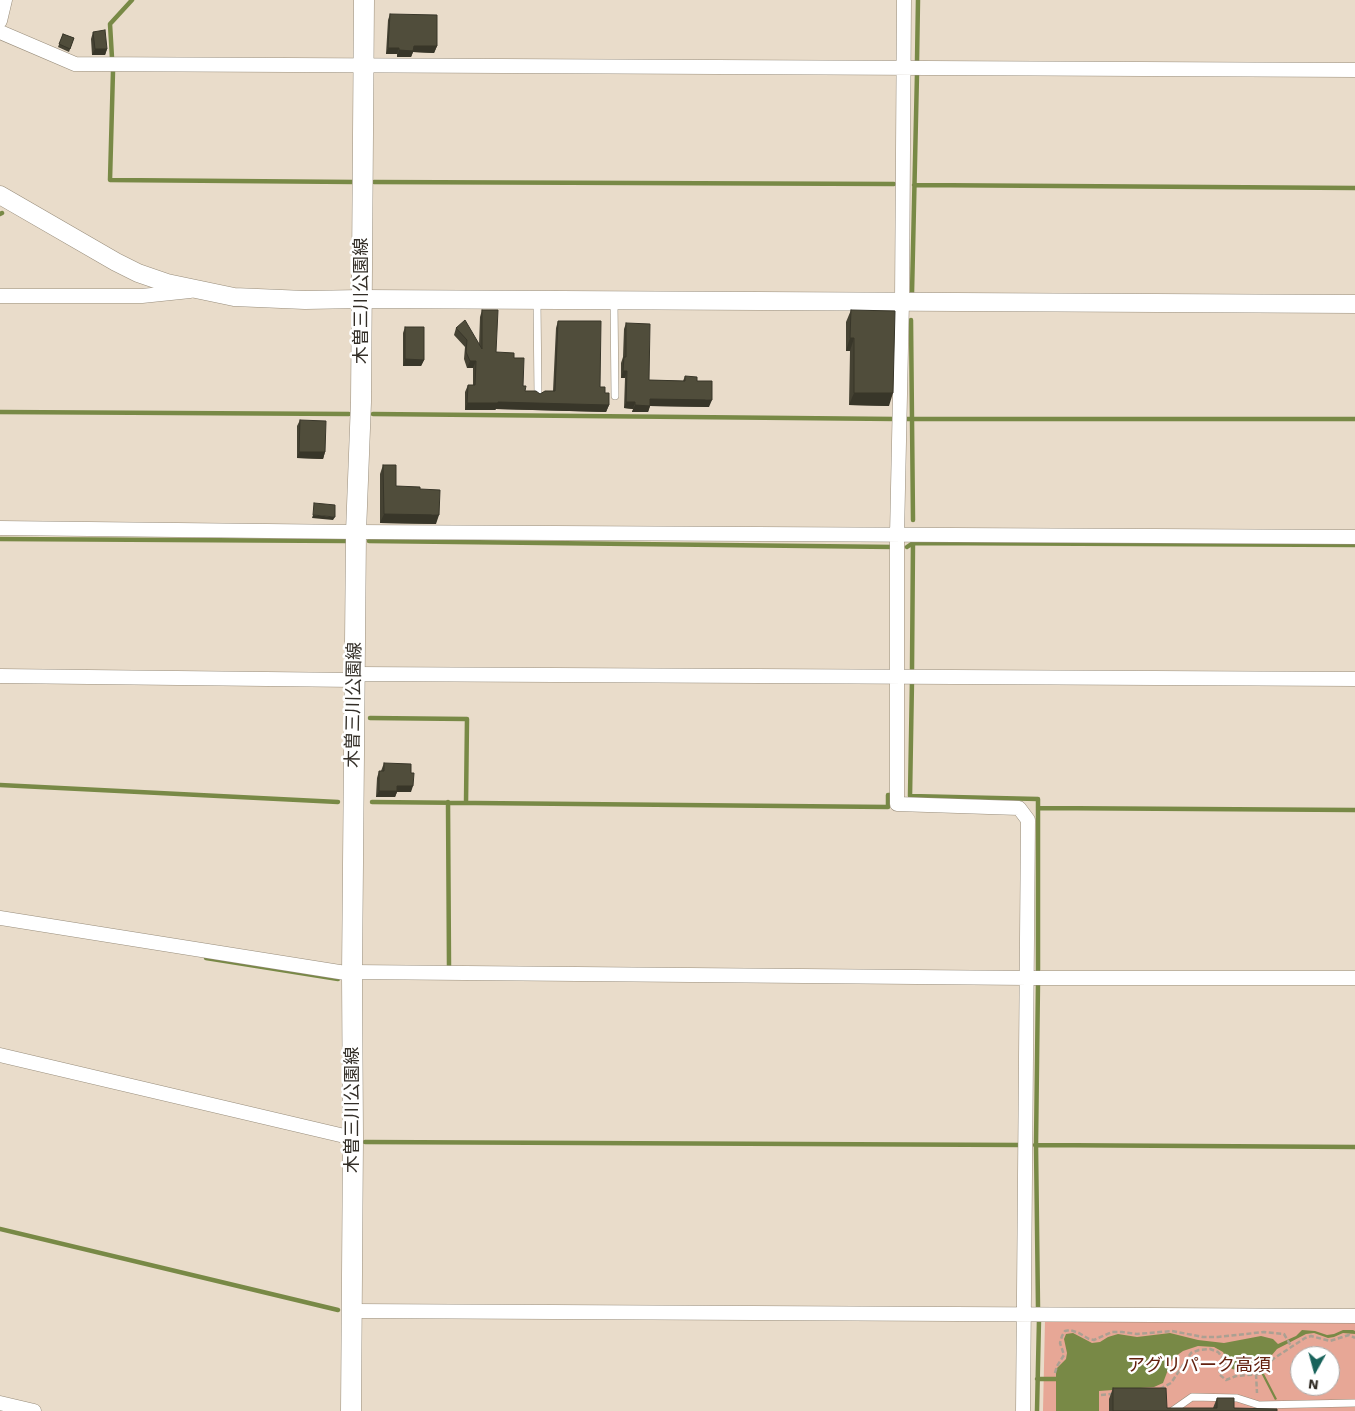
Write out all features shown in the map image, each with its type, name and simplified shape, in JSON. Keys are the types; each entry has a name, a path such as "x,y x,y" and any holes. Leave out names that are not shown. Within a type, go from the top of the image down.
{"main road":[{"name":"木曽三川公園線","path":"351,1411 354,677 356,532 361,402 364,0"}],"street":[{"path":"0,21 5,0"},
{"path":"904,0 902,301 897,535 897,804 1019,808 1028,820 1024,1411"},
{"path":"0,32 75,64 1355,70"},
{"path":"0,195 138,273 195,290 234,297 305,300 1355,304"},
{"path":"0,296 142,296 195,290"},
{"path":"0,528 356,532 1355,537"},
{"path":"0,676 896,676 1355,679"},
{"path":"0,918 352,973 1028,978 1355,978"},
{"path":"0,1055 353,1138"},
{"path":"352,1311 1355,1316"},
{"path":"0,1403 34,1411"}],"lane":[{"path":"537,300 538,396"},
{"path":"614,300 615,396"},
{"path":"1172,1411 1192,1397 1236,1398 1258,1405 1355,1403"}],"path":[{"path":"1055,1373 1056,1366 1064,1355 1060,1343 1062,1336 1065,1331 1070,1330 1094,1340 1112,1332 1137,1334 1172,1331 1203,1337 1218,1337 1264,1332 1284,1334 1290,1345"},
{"path":"1157,1390 1171,1383 1191,1353 1199,1350 1210,1349 1218,1352 1226,1362 1219,1374 1226,1380 1236,1376 1260,1374 1273,1359 1290,1345 1311,1336 1330,1341 1350,1335 1355,1338"},
{"path":"1256,1374 1258,1405"},
{"path":"1101,1395 1120,1393"}],"green space":[{"name":"アグリパーク高須","path":"1045,1321 1355,1322 1355,1411 1043,1411"}],"shaded area":[{"path":"1302,1330 1315,1331 1327,1335 1343,1330 1353,1330 1355,1334 1343,1333 1328,1338 1314,1333 1306,1334 1277,1349 1261,1368 1277,1399 1275,1400 1259,1369 1232,1369 1223,1352 1214,1347 1198,1346 1183,1351 1172,1359 1163,1383 1154,1387 1099,1391 1099,1411 1056,1411 1056,1369 1066,1359 1067,1353 1064,1339 1066,1334 1073,1333 1092,1343 1100,1342 1118,1334 1137,1337 1170,1333 1198,1340 1224,1343 1261,1336 1273,1339 1278,1344 1296,1336"}],"building":[{"path":"390,14 437,15 437,46 414,46 413,51 388,48"},
{"path":"105,30 107,49 95,49 93,32"},
{"path":"63,34 74,38 70,49 59,44"},
{"path":"482,310 498,310 496,352 514,353 514,358 524,358 523,386 526,386 525,391 536,391 540,394 545,391 555,391 558,321 601,321 600,387 605,387 605,393 609,393 609,405 467,403 468,385 475,385 476,361 470,361 466,352 467,340 456,328 465,320 482,349"},
{"path":"851,310 895,311 893,393 854,393 854,338 850,338"},
{"path":"626,323 650,324 649,380 685,381 685,376 697,377 697,381 712,381 712,400 650,399 650,406 626,402 627,371 623,371 624,357 626,357"},
{"path":"405,327 424,327 424,360 405,359"},
{"path":"300,420 326,421 325,452 299,452"},
{"path":"383,465 396,465 396,486 440,490 439,515 384,514"},
{"path":"314,503 335,505 335,517 313,515"},
{"path":"384,763 411,764 411,773 414,773 413,786 397,786 397,791 379,791 379,771 384,771"},
{"path":"1113,1388 1166,1388 1167,1408 1217,1408 1217,1398 1234,1398 1234,1408 1277,1409 1277,1411 1113,1411"}],"waterway":[{"path":"112,58 110,24 132,0"},
{"path":"917,62 918,0"},
{"path":"113,71 110,180 355,182"},
{"path":"912,293 917,74"},
{"path":"374,182 894,184"},
{"path":"914,185 1355,188"},
{"path":"911,320 913,520"},
{"path":"0,412 349,414"},
{"path":"373,414 895,419"},
{"path":"907,419 1355,419"},
{"path":"0,539 346,541"},
{"path":"369,541 894,547"},
{"path":"912,669 913,541"},
{"path":"907,547 913,543 1355,545"},
{"path":"912,680 910,796 1038,799 1038,970"},
{"path":"370,718 467,719 466,803"},
{"path":"0,785 338,802"},
{"path":"372,802 888,807 888,795 892,795"},
{"path":"448,802 449,966"},
{"path":"1038,808 1355,810"},
{"path":"206,958 338,979"},
{"path":"1038,982 1036,1145 1038,1307"},
{"path":"365,1142 1020,1145"},
{"path":"1035,1145 1355,1147"},
{"path":"0,1229 338,1310"},
{"path":"1037,1411 1039,1320"},
{"path":"1037,1379 1056,1379"}]}
